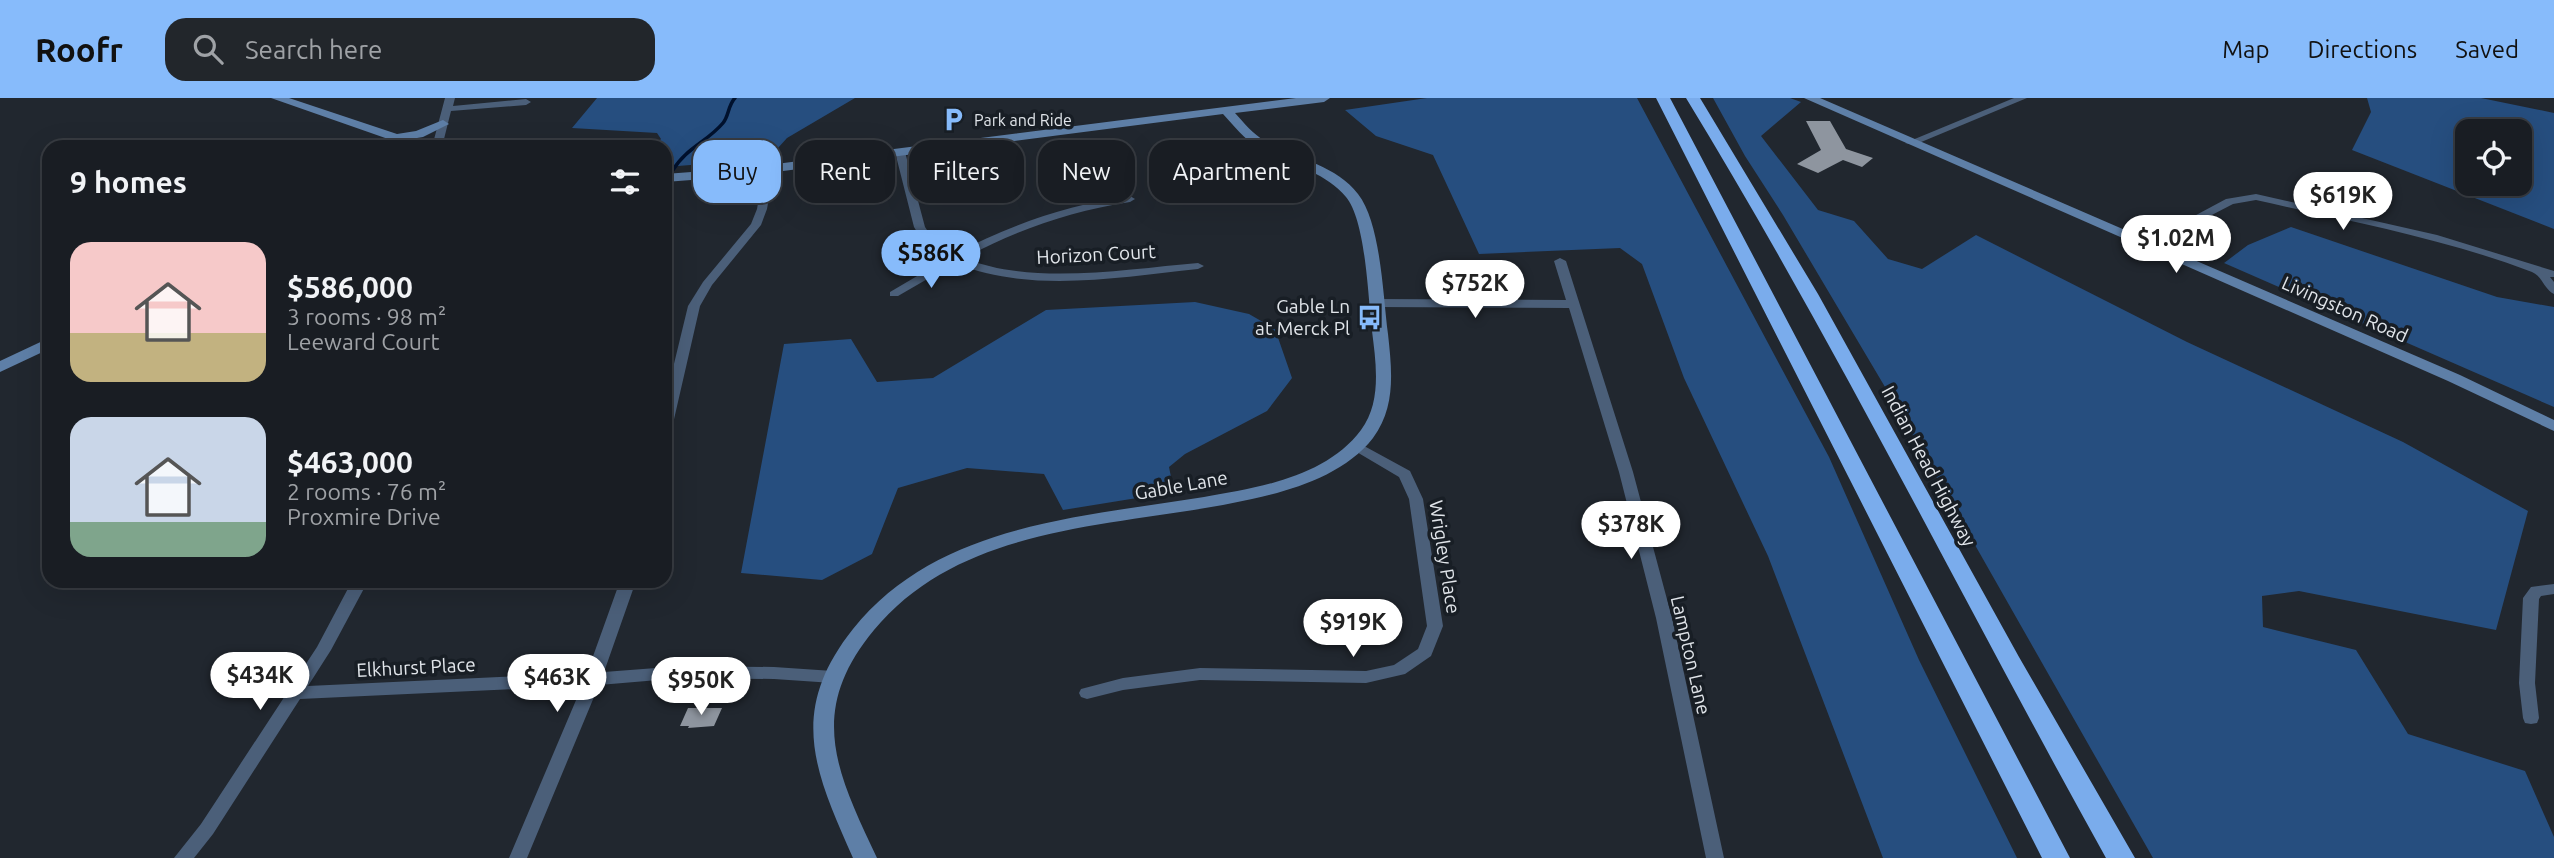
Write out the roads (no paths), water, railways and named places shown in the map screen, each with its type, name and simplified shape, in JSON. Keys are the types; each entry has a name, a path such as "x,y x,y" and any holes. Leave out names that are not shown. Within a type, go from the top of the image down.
{"highway":[{"path":"1663,98 2056,858"},
{"name":"Indian Head Highway","path":"1693,98 1751,191 1807,289 1993,632 2121,858"}],"main road":[{"path":"278,98 405,140"},
{"path":"781,167 1324,98"},
{"name":"Livingston Road","path":"1810,98 2442,373 2554,426"},
{"name":"Gable Lane","path":"865,858 835,789 824,751 824,720 833,677 853,642 901,590 975,549 1041,531 1277,488 1334,463 1355,445 1378,415 1384,391 1376,303 1363,220 1352,195 1324,174 1259,143 1226,111"},
{"path":"397,137 419,134 443,124"},
{"path":"672,177 693,176"},
{"path":"0,367 42,346"}],"street":[{"path":"439,140 450,98"},
{"path":"1910,143 2022,98"},
{"path":"447,109 526,102"},
{"name":"Horizon Court","path":"900,152 924,234 935,247 952,258 999,272 1045,276 1198,266"},
{"path":"2148,244 2230,201 2256,197 2433,237 2554,274"},
{"path":"672,399 694,306 707,284 756,225 763,203"},
{"path":"894,294 952,258 1014,228 1097,203"},
{"name":"Lampton Lane","path":"1560,261 1626,472 1660,605 1715,858"},
{"path":"2540,271 2554,290"},
{"path":"1376,303 1574,304"},
{"name":"Wrigley Place","path":"1087,693 1123,684 1200,674 1366,677 1399,670 1425,652 1435,626 1416,499 1405,474 1355,445"},
{"path":"183,858 214,818 323,650 356,588"},
{"path":"518,858 593,680 626,588"},
{"path":"2531,718 2527,683 2531,598 2536,591 2554,589"},
{"name":"Elkhurst Place","path":"295,693 593,680 682,672 833,677"}],"waterway":[{"path":"673,170 684,156 723,123 735,98"}],"place":[{"name":"Park and Ride","path":"954,120"},
{"name":"Gable Ln at Merck Pl","path":"1370,317"}]}
